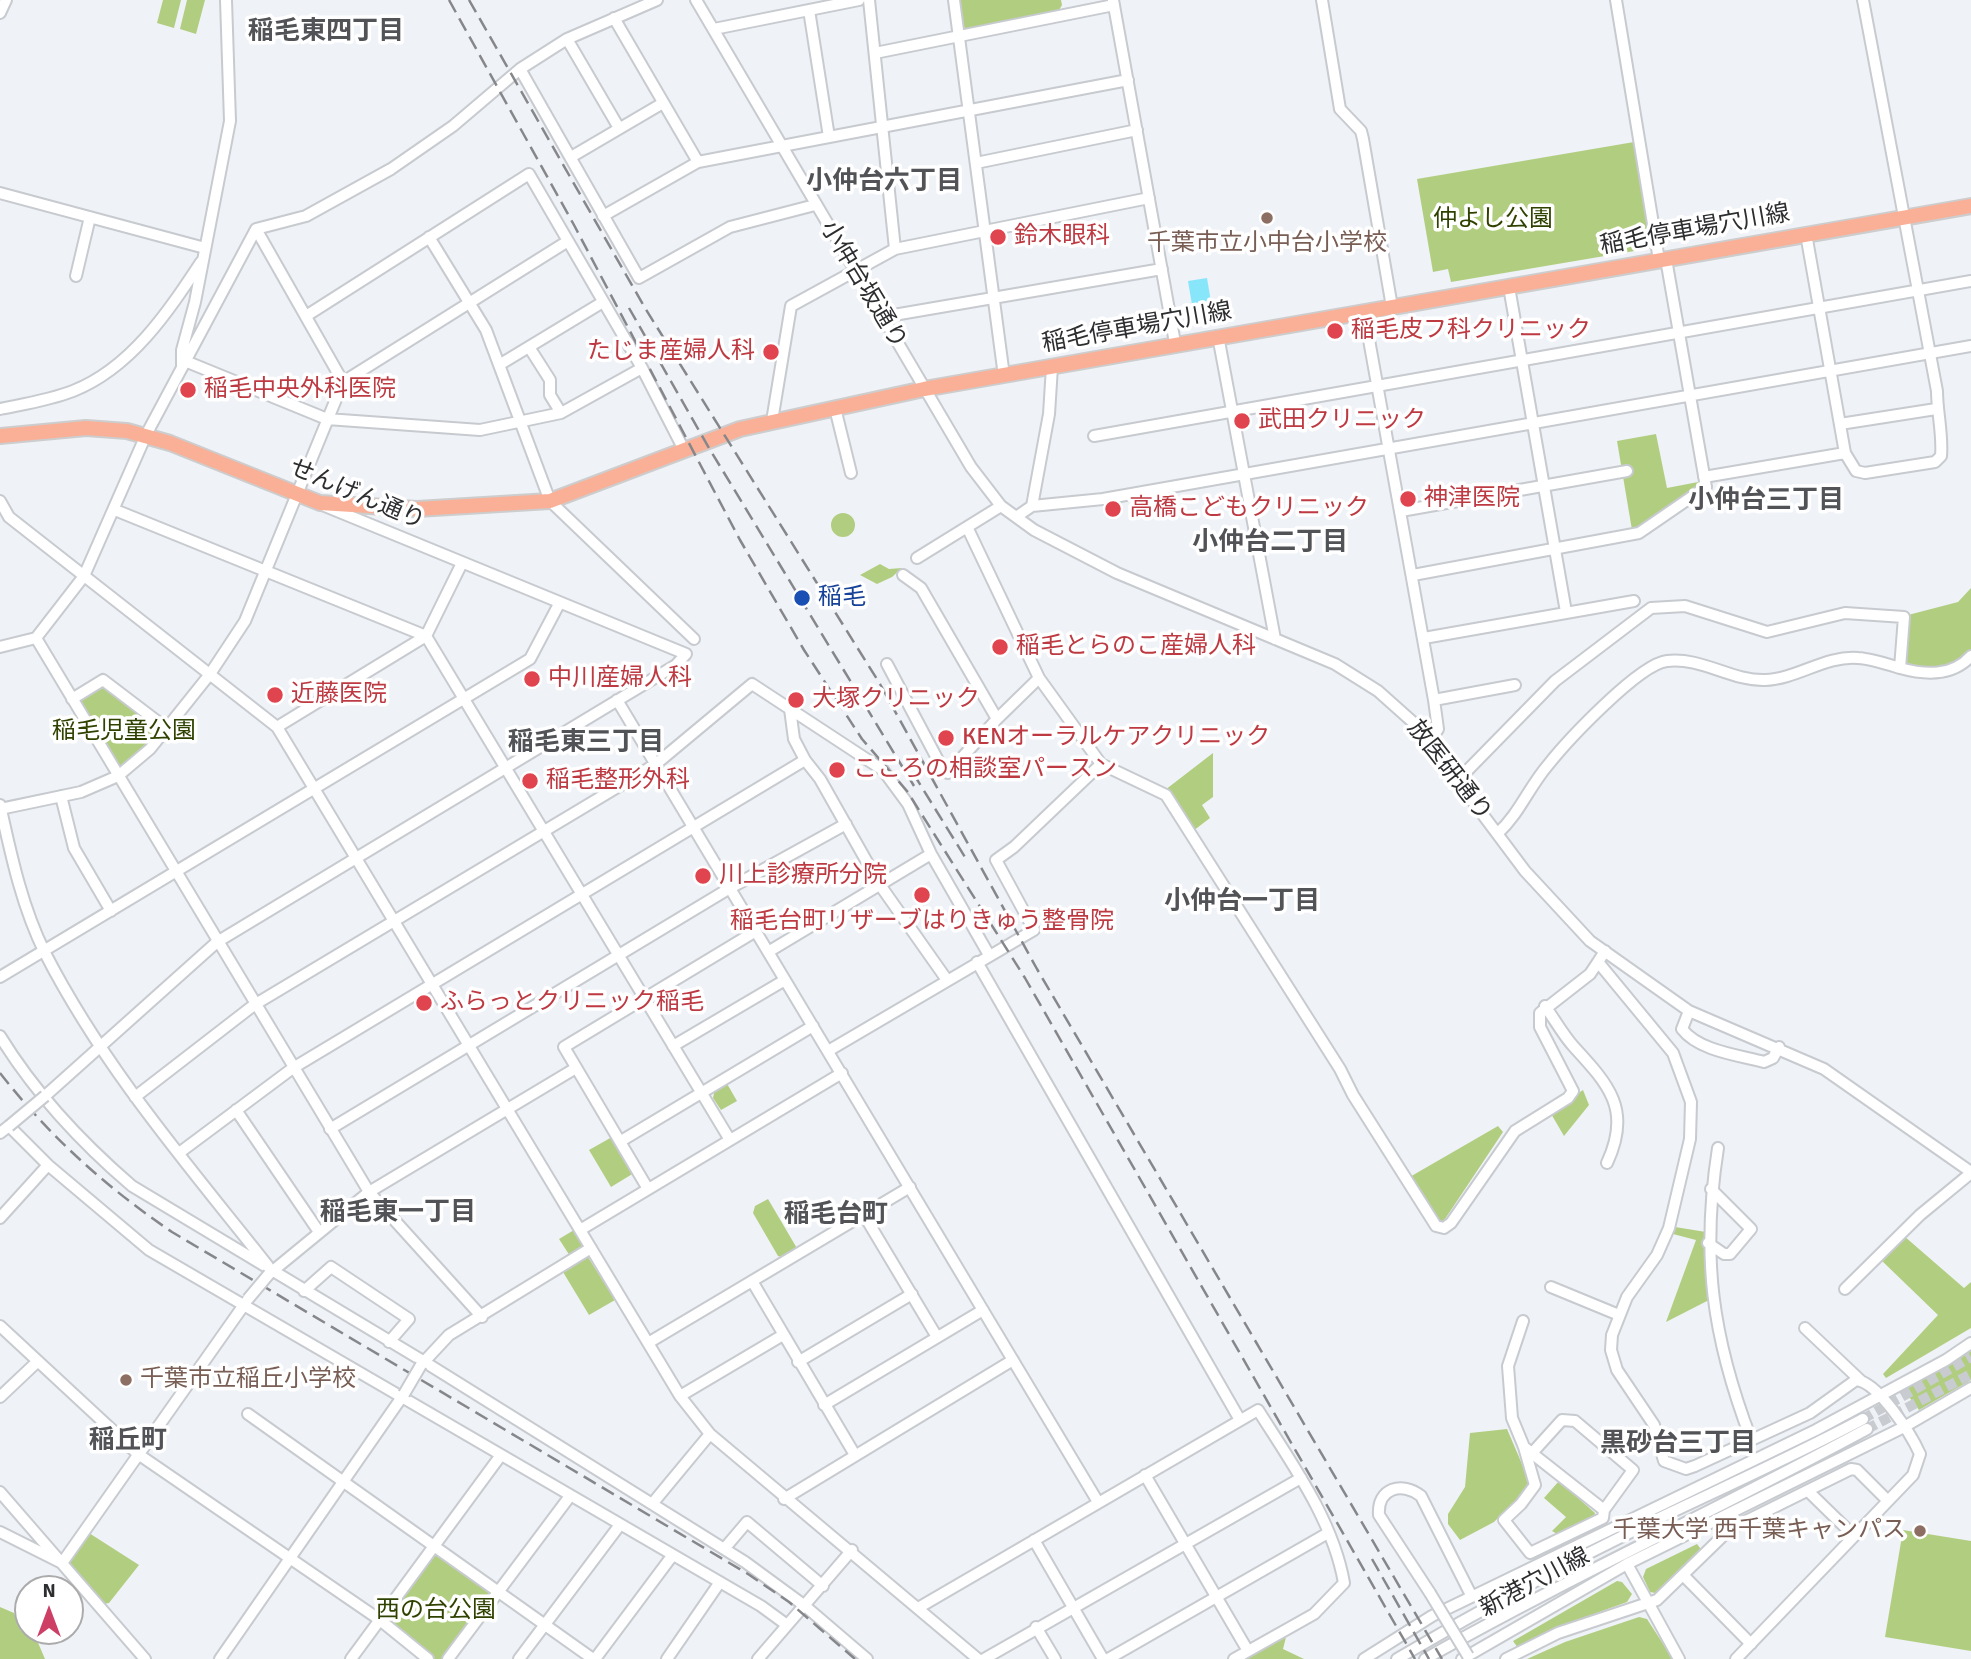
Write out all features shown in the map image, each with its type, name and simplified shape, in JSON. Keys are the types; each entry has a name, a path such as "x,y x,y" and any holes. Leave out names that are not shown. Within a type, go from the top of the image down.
{"main road":[{"name":"稲毛停車場穴川線","path":"320,503 417,509 496,506 550,500 683,448 772,421 924,389 1971,206"},
{"name":"せんげん通り","path":"0,436 86,428 146,435 320,503"}],"street":[{"path":"0,13 6,0"},
{"path":"183,364 181,350 204,253 231,113 226,0"},
{"path":"0,647 36,638 84,576 146,435 256,229 306,216 391,169 453,126 520,69 567,39 657,0"},
{"name":"小仲台坂通り","path":"696,0 924,389"},
{"path":"714,29 859,0"},
{"path":"869,0 895,249"},
{"path":"954,0 1004,376"},
{"path":"1322,0 1340,109 1361,131 1363,139 1392,307"},
{"path":"1413,575 1639,533 1706,487 1680,332 1663,259 1616,0"},
{"path":"1806,234 1845,453 1856,471 1865,473 1935,462 1941,456 1942,447 1936,409 1937,391 1863,0"},
{"path":"875,53 1114,3 1175,344"},
{"path":"809,10 829,136"},
{"path":"614,18 698,162"},
{"path":"567,39 620,128"},
{"path":"520,69 639,278 730,227 815,205"},
{"path":"603,216 698,162 1128,80"},
{"path":"570,157 663,103"},
{"path":"976,163 1137,130"},
{"path":"306,316 529,174 642,368 683,448"},
{"path":"0,193 90,217 204,253"},
{"path":"772,421 791,306 895,249 1149,198"},
{"path":"76,276 90,217"},
{"path":"256,229 343,382"},
{"path":"429,237 471,301 499,365 550,500 694,639"},
{"path":"270,1272 99,1048 44,951 22,892 0,807 81,792 118,776 150,749 210,674 245,621 343,382 568,241"},
{"path":"0,409 74,391 102,375 160,324 204,253"},
{"path":"882,317 1161,269"},
{"path":"1094,436 1971,282"},
{"path":"1509,287 1566,612"},
{"path":"499,365 603,302"},
{"path":"1364,312 1434,699 1438,729 1430,741"},
{"path":"1218,336 1276,639"},
{"path":"1016,517 1032,506 1103,499 1971,346"},
{"path":"529,347 550,380 550,395 561,413"},
{"path":"183,364 327,419 480,430 561,413 642,368"},
{"path":"1032,506 1048,414 1052,367"},
{"name":"放医研通り","path":"924,389 971,467 1001,506 1034,530 1117,573 1335,664 1359,678 1398,707 1430,741 1552,903 1590,941 1689,1011 1779,1047 1845,1081 1971,1172"},
{"path":"835,408 850,473"},
{"path":"1840,424 1936,409"},
{"path":"1704,477 1845,453"},
{"path":"1401,511 1627,471"},
{"name":"せんげん通り","path":"320,503 559,604 686,654 676,665 617,700"},
{"path":"917,558 968,529 1001,506"},
{"path":"1,508 277,727 680,1396 710,1434 784,1499 852,1550 978,1659"},
{"path":"115,510 426,636 730,1140"},
{"path":"968,529 1038,678 1101,764 1166,795 1436,1226 1444,1228 1451,1223 1515,1132 1568,1098 1573,1091 1540,1027 1540,1013 1545,1006 1590,974 1605,951"},
{"path":"277,727 426,636 463,563"},
{"path":"903,575 921,589 997,719"},
{"path":"1424,638 1634,601"},
{"path":"0,977 530,659 559,604"},
{"path":"1458,780 1555,681 1651,608 1685,606 1767,632 1846,613 1904,617 1900,668"},
{"path":"36,638 254,1005 369,1192 482,1317"},
{"path":"1497,833 1511,821 1547,765 1596,713 1642,672 1665,661 1691,661 1741,680 1769,680 1850,658 1922,674 1949,671 1971,656"},
{"path":"887,664 940,764 948,773 1038,678"},
{"path":"72,699 103,680 166,728"},
{"path":"135,1097 254,1005 656,764 751,684 883,770 908,804 931,854 989,955"},
{"path":"1434,699 1515,685"},
{"path":"787,1625 720,1582 619,1526 245,1302 149,1250 5,1129 217,942 617,700 1098,1503"},
{"path":"790,709 794,739 805,760 846,824 880,885 947,980"},
{"path":"179,1153 293,1068 805,760"},
{"path":"828,1051 1034,930 996,860 1014,847 1101,764"},
{"path":"61,796 74,848 111,911"},
{"path":"330,1129 730,888 846,824"},
{"path":"768,952 931,854"},
{"path":"648,1189 564,1046 757,931"},
{"path":"977,962 1240,1420"},
{"path":"1598,962 1673,1053 1685,1083 1692,1117 1690,1139 1663,1242 1619,1315 1611,1350 1617,1370 1654,1425 1664,1461 1686,1469 1810,1413 1833,1398 1847,1384 1861,1381"},
{"path":"673,1046 785,980"},
{"path":"1545,1006 1573,1046 1595,1067 1610,1088 1618,1117 1616,1144 1607,1163"},
{"path":"1689,1011 1682,1029 1688,1037 1706,1046 1764,1062 1773,1058 1779,1047"},
{"path":"621,1141 813,1026"},
{"path":"0,1036 80,1138 132,1186 724,1549 805,1606 867,1659"},
{"path":"62,1563 245,1302 270,1272 369,1192 576,1068"},
{"path":"580,1230 842,1073"},
{"path":"236,1110 319,1232"},
{"path":"1718,1148 1711,1189 1708,1243 1711,1300 1735,1398 1751,1439"},
{"path":"0,1218 48,1165"},
{"path":"1845,1289 1920,1214 1971,1172"},
{"path":"648,1343 910,1187"},
{"path":"1708,1243 1724,1254 1730,1254 1751,1230 1711,1189"},
{"path":"864,1215 937,1337"},
{"path":"220,1659 344,1482 422,1363 449,1335 591,1248"},
{"path":"304,1291 331,1267 409,1319 389,1342"},
{"path":"751,1282 855,1455"},
{"path":"1551,1287 1619,1315"},
{"path":"798,1362 912,1294"},
{"path":"824,1405 983,1310"},
{"path":"1523,1321 1508,1366 1512,1418 1528,1449 1535,1485 1521,1504 1504,1520 1530,1553 1603,1518 1604,1510 1633,1470 1575,1421 1562,1420 1528,1449"},
{"path":"0,1326 138,1454 380,1620 428,1659"},
{"path":"1736,1659 1913,1475 1920,1460 1916,1445 1880,1396 1805,1328"},
{"path":"680,1396 783,1335"},
{"path":"1364,1659 1471,1595 1600,1537 1880,1396 1971,1343"},
{"path":"784,1499 1013,1360"},
{"path":"0,1397 38,1361"},
{"path":"1471,1595 1421,1496 1410,1487 1395,1487 1385,1494 1378,1504 1379,1515 1430,1592 1465,1657 1627,1564 1904,1427 1971,1388"},
{"path":"918,1608 1258,1410 1301,1478 1328,1533 1344,1583 1314,1614 1234,1659"},
{"path":"248,1414 594,1659 672,1556"},
{"name":"新港穴川線","path":"1397,1659 1494,1603 1650,1523 1865,1424 1792,1470 1531,1599 1425,1659"},
{"path":"652,1504 710,1434"},
{"path":"1528,1449 1604,1510"},
{"path":"351,1659 501,1455"},
{"path":"1506,1659 1558,1633 1657,1600 1730,1530 1851,1469 1857,1470 1888,1501"},
{"path":"1145,1475 1248,1651"},
{"path":"984,1659 1301,1478"},
{"path":"1808,1491 1854,1536"},
{"path":"0,1492 145,1659"},
{"path":"448,1659 570,1496"},
{"path":"724,1549 747,1522 823,1586"},
{"path":"519,1659 619,1526"},
{"path":"0,1532 62,1563"},
{"path":"1034,1540 1105,1659 1328,1533"},
{"path":"758,1659 852,1550"},
{"path":"1627,1564 1679,1659"},
{"path":"1683,1575 1751,1644"},
{"path":"667,1659 720,1582"},
{"path":"1036,1628 1055,1659"}],"green space":[{"path":"163,0 181,0 174,28 157,23"},
{"path":"187,0 205,0 196,34 180,29"},
{"path":"958,0 1061,0 1062,5 1058,12 968,30 961,25"},
{"name":"仲よし公園","path":"1634,142 1652,248 1451,282 1448,269 1433,272 1417,179"},
{"path":"1656,434 1667,488 1698,482 1697,490 1632,530 1617,441"},
{"path":"843,513 852,516 855,525 852,534 843,537 834,534 831,525 834,516"},
{"path":"880,564 889,569 902,568 892,577 877,584 860,575"},
{"path":"1971,588 1971,653 1949,669 1902,666 1908,615 1958,602"},
{"name":"稲毛児童公園","path":"101,686 159,726 159,732 124,767 117,768 80,705 80,700"},
{"path":"1213,753 1213,797 1202,805 1210,818 1193,831 1165,790"},
{"path":"726,1082 737,1101 721,1110 713,1098 715,1089"},
{"path":"1583,1090 1589,1105 1564,1136 1550,1112"},
{"path":"1498,1126 1503,1132 1443,1222 1435,1221 1408,1178"},
{"path":"612,1137 634,1173 611,1187 589,1150"},
{"path":"768,1199 798,1250 784,1258 778,1256 753,1213 755,1206"},
{"path":"1675,1227 1706,1232 1709,1300 1666,1322 1696,1240 1673,1234"},
{"path":"574,1230 583,1245 570,1256 559,1239"},
{"path":"1904,1236 1964,1288 1971,1282 1971,1328 1886,1378 1883,1374 1938,1315 1880,1259"},
{"path":"588,1257 615,1300 589,1315 563,1272"},
{"path":"1971,1348 1971,1380 1919,1410 1903,1389"},
{"path":"1507,1429 1531,1485 1494,1522 1460,1540 1448,1524 1448,1514 1465,1487 1470,1433"},
{"path":"1559,1481 1595,1513 1594,1518 1559,1535 1552,1531 1566,1517 1544,1498"},
{"path":"1903,1530 1971,1541 1971,1651 1885,1637"},
{"path":"89,1533 139,1565 109,1603 104,1604 84,1582 84,1575 78,1575 70,1566 69,1560"},
{"path":"1697,1544 1703,1552 1660,1594 1650,1592 1643,1577 1646,1569"},
{"name":"西の台公園","path":"440,1554 489,1588 491,1595 444,1659 434,1659 391,1620 390,1614 434,1555"},
{"path":"1617,1581 1622,1582 1632,1594 1627,1602 1558,1627 1518,1648 1513,1641"},
{"path":"0,1607 14,1613 14,1645 39,1645 45,1659 0,1659"},
{"path":"1639,1617 1647,1619 1673,1659 1527,1659 1565,1642"},
{"path":"1286,1637 1283,1649 1304,1659 1244,1659"}],"water":[{"path":"1207,278 1213,314 1194,317 1188,281"}],"tunnel":[{"path":"1863,1419 1971,1357"},
{"path":"1867,1429 1971,1374"}],"railway":[{"path":"449,0 574,225 740,540 804,650 862,739 907,791 1025,978 1415,1659"},
{"path":"469,0 645,308 880,684 1037,969 1442,1659"},
{"path":"629,308 709,448 914,786"},
{"path":"913,773 968,862"},
{"path":"0,1073 39,1119 80,1160 172,1232 748,1574 789,1602 855,1659"},
{"path":"1372,1559 1429,1659"}],"place":[{"name":"千葉市立小中台小学校","path":"1267,218"},
{"name":"鈴木眼科","path":"998,237"},
{"name":"稲毛皮フ科クリニック","path":"1335,331"},
{"name":"たじま産婦人科","path":"771,352"},
{"name":"稲毛中央外科医院","path":"188,390"},
{"name":"武田クリニック","path":"1242,421"},
{"name":"神津医院","path":"1408,499"},
{"name":"高橋こどもクリニック","path":"1113,509"},
{"name":"稲毛","path":"802,598"},
{"name":"稲毛とらのこ産婦人科","path":"1000,647"},
{"name":"中川産婦人科","path":"532,679"},
{"name":"近藤医院","path":"275,695"},
{"name":"大塚クリニック","path":"796,700"},
{"name":"KENオーラルケアクリニック","path":"946,738"},
{"name":"こころの相談室パースン","path":"837,770"},
{"name":"稲毛整形外科","path":"530,781"},
{"name":"川上診療所分院","path":"703,876"},
{"name":"稲毛台町リザーブはりきゅう整骨院","path":"922,895"},
{"name":"ふらっとクリニック稲毛","path":"424,1003"},
{"name":"千葉市立稲丘小学校","path":"126,1380"},
{"name":"千葉大学 西千葉キャンパス","path":"1920,1531"}],"district":[{"name":"稲毛東四丁目","path":"326,32"},
{"name":"小仲台六丁目","path":"884,182"},
{"name":"小仲台三丁目","path":"1766,501"},
{"name":"小仲台二丁目","path":"1270,543"},
{"name":"稲毛東三丁目","path":"586,743"},
{"name":"小仲台一丁目","path":"1242,902"},
{"name":"稲毛東一丁目","path":"398,1213"},
{"name":"稲毛台町","path":"836,1215"},
{"name":"稲丘町","path":"128,1441"},
{"name":"黒砂台三丁目","path":"1678,1444"}]}
